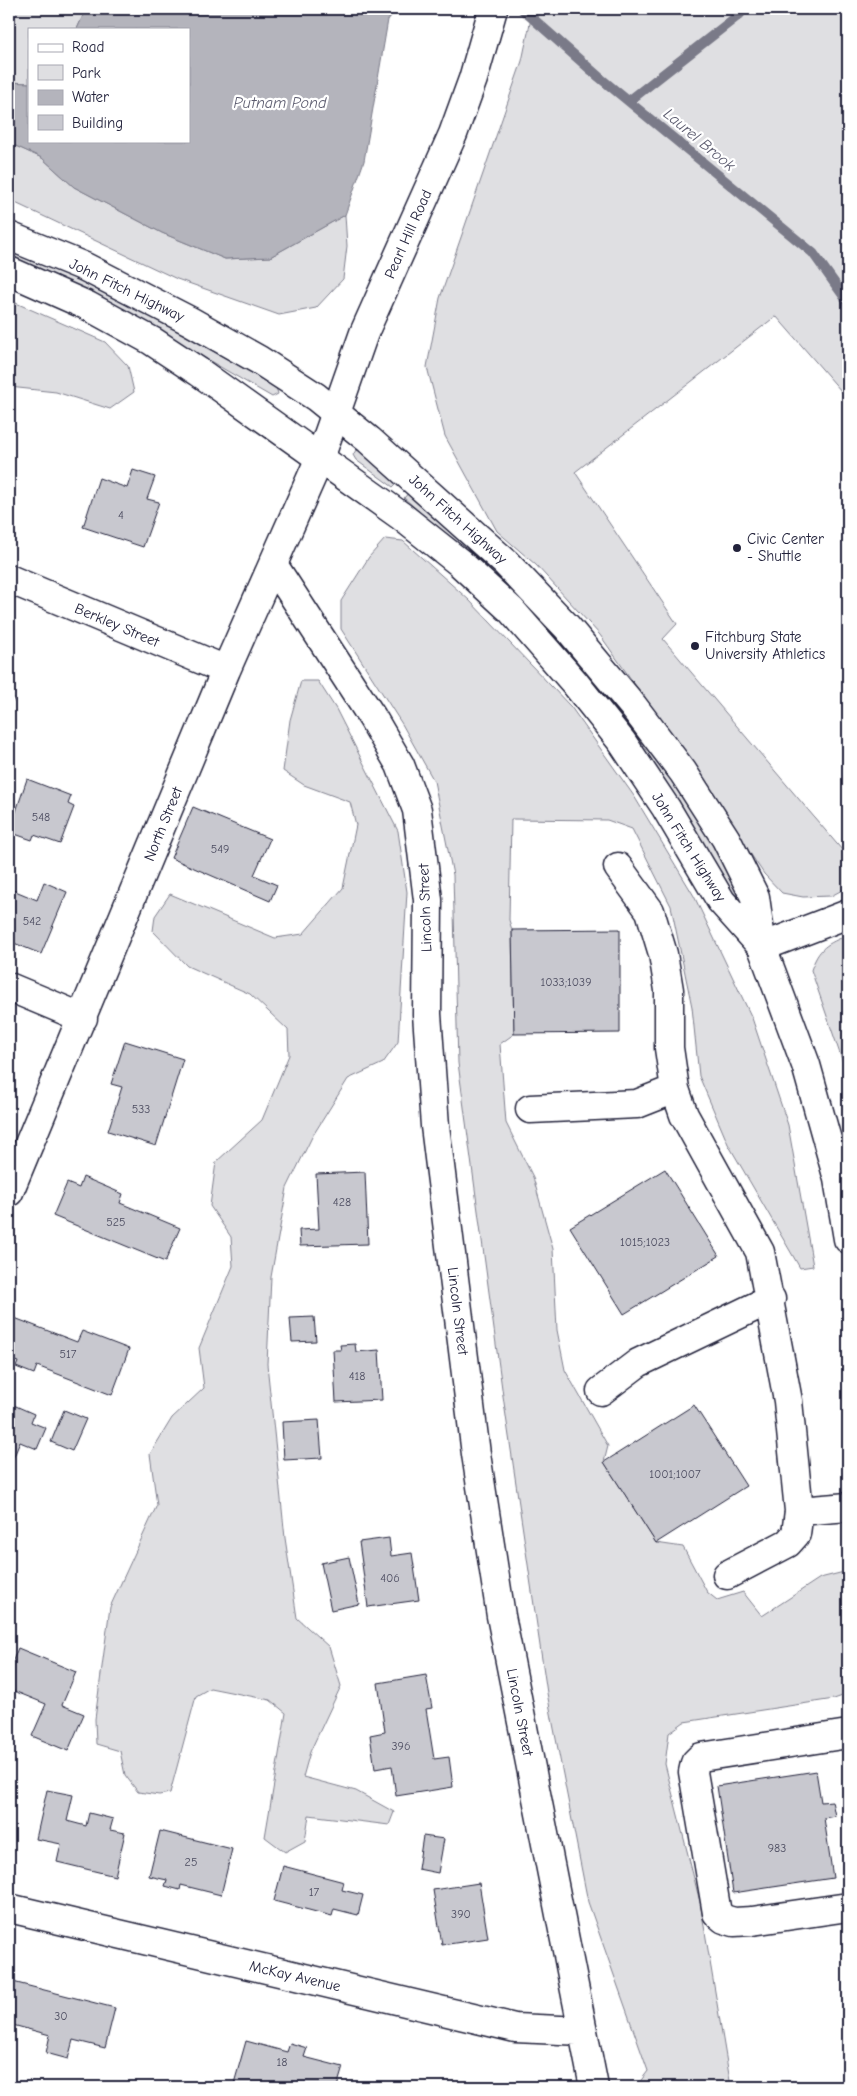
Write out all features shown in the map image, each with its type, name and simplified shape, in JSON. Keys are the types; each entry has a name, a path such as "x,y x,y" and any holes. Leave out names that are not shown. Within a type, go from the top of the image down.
{"street":[{"name":"Pearl Hill Road","path":"320,458 364,333 452,134 483,48 493,9"},
{"name":"John Fitch Highway","path":"9,236 85,267 190,321 259,360 336,412 412,477 505,562 567,627 633,706 683,772 726,839 755,897 762,947 806,1065 838,1179 848,1239"},
{"name":"John Fitch Highway","path":"9,270 88,306 152,341 259,413 401,516 460,563 511,610 574,682 622,742 666,808 721,901 762,947"},
{"name":"North Street","path":"9,1192 83,1018 226,670 274,566 320,458"},
{"name":"Lincoln Street","path":"274,566 377,725 400,765 417,810 428,900 428,1022 435,1126 476,1454 501,1616 594,2087"},
{"name":"Berkley Street","path":"9,580 226,670"},
{"path":"618,866 650,911 663,954 669,990 669,1048 675,1089 684,1115 760,1252 771,1299 788,1401 799,1511 796,1534 788,1543 727,1575"},
{"path":"762,947 848,914"},
{"path":"9,987 83,1018"},
{"path":"530,1109 637,1104 675,1089"},
{"path":"601,1391 638,1363 771,1299"},
{"path":"799,1511 848,1507"},
{"path":"848,1734 701,1757 695,1763 693,1772 717,1913 724,1919 734,1922 848,1907"},
{"name":"McKay Avenue","path":"9,1908 515,2028 583,2031"}],"green space":[{"path":"9,9 86,9 77,28 28,28 28,83 9,82"},
{"path":"533,9 848,9 848,399 776,316 575,472 677,624 663,639 848,857 848,887 831,896 803,897 782,893 764,874 683,753 600,635 536,565 497,531 445,436 427,367 440,298 522,61"},
{"path":"9,143 42,158 74,187 162,233 225,259 270,257 345,215 347,246 343,279 316,308 279,315 177,279 9,200"},
{"path":"9,247 111,296 178,332 276,387 278,394 272,397 198,354 9,261"},
{"path":"9,300 105,342 128,366 134,392 110,409 56,392 9,387"},
{"path":"356,450 362,451 399,481 393,487 356,460 353,455"},
{"path":"410,491 562,635 689,801 741,893 740,897 735,898 449,538 404,498"},
{"path":"385,539 403,541 469,600 571,707 634,796 694,896 752,1018 788,1125 813,1266 800,1268 728,1144 699,1076 692,1007 671,906 632,829 607,820 511,819 509,920 512,930 514,1034 500,1044 506,1123 533,1177 553,1249 557,1330 565,1370 608,1446 604,1462 656,1543 683,1547 707,1592 717,1600 743,1592 762,1616 820,1578 848,1571 848,1694 834,1699 684,1722 669,1733 665,1764 700,1902 731,2087 636,2087 648,2071 588,1902 547,1693 503,1396 458,1063 453,875 434,781 402,724 341,629 341,601 369,557"},
{"path":"301,681 318,681 336,709 398,831 407,892 398,1042 383,1063 348,1079 312,1137 287,1188 271,1277 267,1364 285,1538 297,1618 329,1647 341,1686 310,1752 303,1777 356,1791 394,1812 389,1825 309,1815 305,1841 285,1852 265,1837 286,1713 270,1700 210,1688 196,1696 170,1793 159,1795 138,1792 125,1775 120,1751 96,1744 95,1719 110,1607 157,1505 150,1454 172,1418 204,1388 199,1348 233,1266 231,1237 210,1206 216,1162 262,1120 289,1055 288,1030 250,994 187,966 153,931 155,916 170,894 275,938 303,934 343,888 356,825 350,802 304,785 283,771 290,720"},
{"path":"848,935 848,1077 811,970 817,956 825,947"}],"water":[{"name":"Putnam Pond","path":"86,9 396,9 388,20 364,161 345,215 270,257 225,259 162,233 74,187 42,158 9,143 9,82 28,83 28,142 190,142 190,28 77,28"}],"building":[{"path":"133,470 155,477 147,499 159,502 143,547 83,527 99,478 127,488"},
{"path":"9,696 14,698 9,709"},
{"path":"27,779 71,796 68,804 74,807 60,844 34,835 32,840 9,832"},
{"path":"193,807 270,839 254,875 277,885 270,901 171,858"},
{"path":"44,882 67,892 41,954 9,941 9,901 13,890 37,900"},
{"path":"620,929 620,1033 514,1034 512,930"},
{"path":"125,1041 183,1059 156,1146 108,1131 122,1087 111,1084"},
{"path":"665,1169 719,1256 624,1314 570,1227"},
{"path":"365,1172 368,1244 300,1246 299,1230 319,1229 316,1174"},
{"path":"83,1177 123,1194 120,1203 180,1228 165,1262 53,1216 67,1183 79,1188"},
{"path":"12,1317 77,1342 82,1331 129,1349 112,1395 37,1366 34,1374 16,1367 18,1362 9,1359 9,1325"},
{"path":"314,1317 316,1341 292,1342 290,1318"},
{"path":"355,1344 356,1352 379,1350 382,1400 336,1402 333,1350 341,1350 340,1345"},
{"path":"9,1403 34,1414 31,1422 46,1428 37,1449 20,1442 12,1461 9,1459"},
{"path":"694,1405 746,1486 656,1543 604,1462"},
{"path":"64,1410 86,1419 72,1451 51,1442"},
{"path":"319,1420 322,1458 284,1460 282,1422"},
{"path":"389,1538 391,1556 412,1553 419,1600 368,1607 359,1542"},
{"path":"349,1557 359,1604 331,1610 321,1563"},
{"path":"18,1648 76,1672 62,1705 84,1714 68,1751 32,1736 46,1704 9,1689 9,1670"},
{"path":"426,1675 432,1708 426,1709 434,1759 449,1757 453,1787 396,1796 392,1766 375,1769 370,1735 385,1732 378,1683"},
{"path":"816,1771 821,1802 832,1801 835,1816 824,1818 833,1878 733,1893 717,1786"},
{"path":"47,1790 73,1795 67,1821 86,1826 89,1813 113,1819 110,1830 125,1833 115,1876 57,1862 61,1844 36,1839"},
{"path":"160,1831 232,1849 221,1895 181,1885 180,1890 165,1886 167,1880 149,1876"},
{"path":"423,1836 444,1839 438,1873 418,1869"},
{"path":"283,1866 344,1882 342,1890 363,1895 358,1915 334,1909 332,1916 274,1901"},
{"path":"479,1883 488,1938 442,1945 433,1890"},
{"path":"9,1981 115,2008 105,2048 73,2040 68,2059 46,2053 50,2035 9,2024"},
{"path":"246,2041 287,2052 290,2043 307,2048 304,2057 343,2067 337,2087 233,2087"}],"waterway":[{"name":"Laurel Brook","path":"522,9 599,77 813,253 848,302"},
{"path":"629,101 740,14 738,9"}],"place":[{"name":"Civic Center - Shuttle","path":"737,548"},
{"name":"Fitchburg State University Athletics","path":"695,646"}]}
